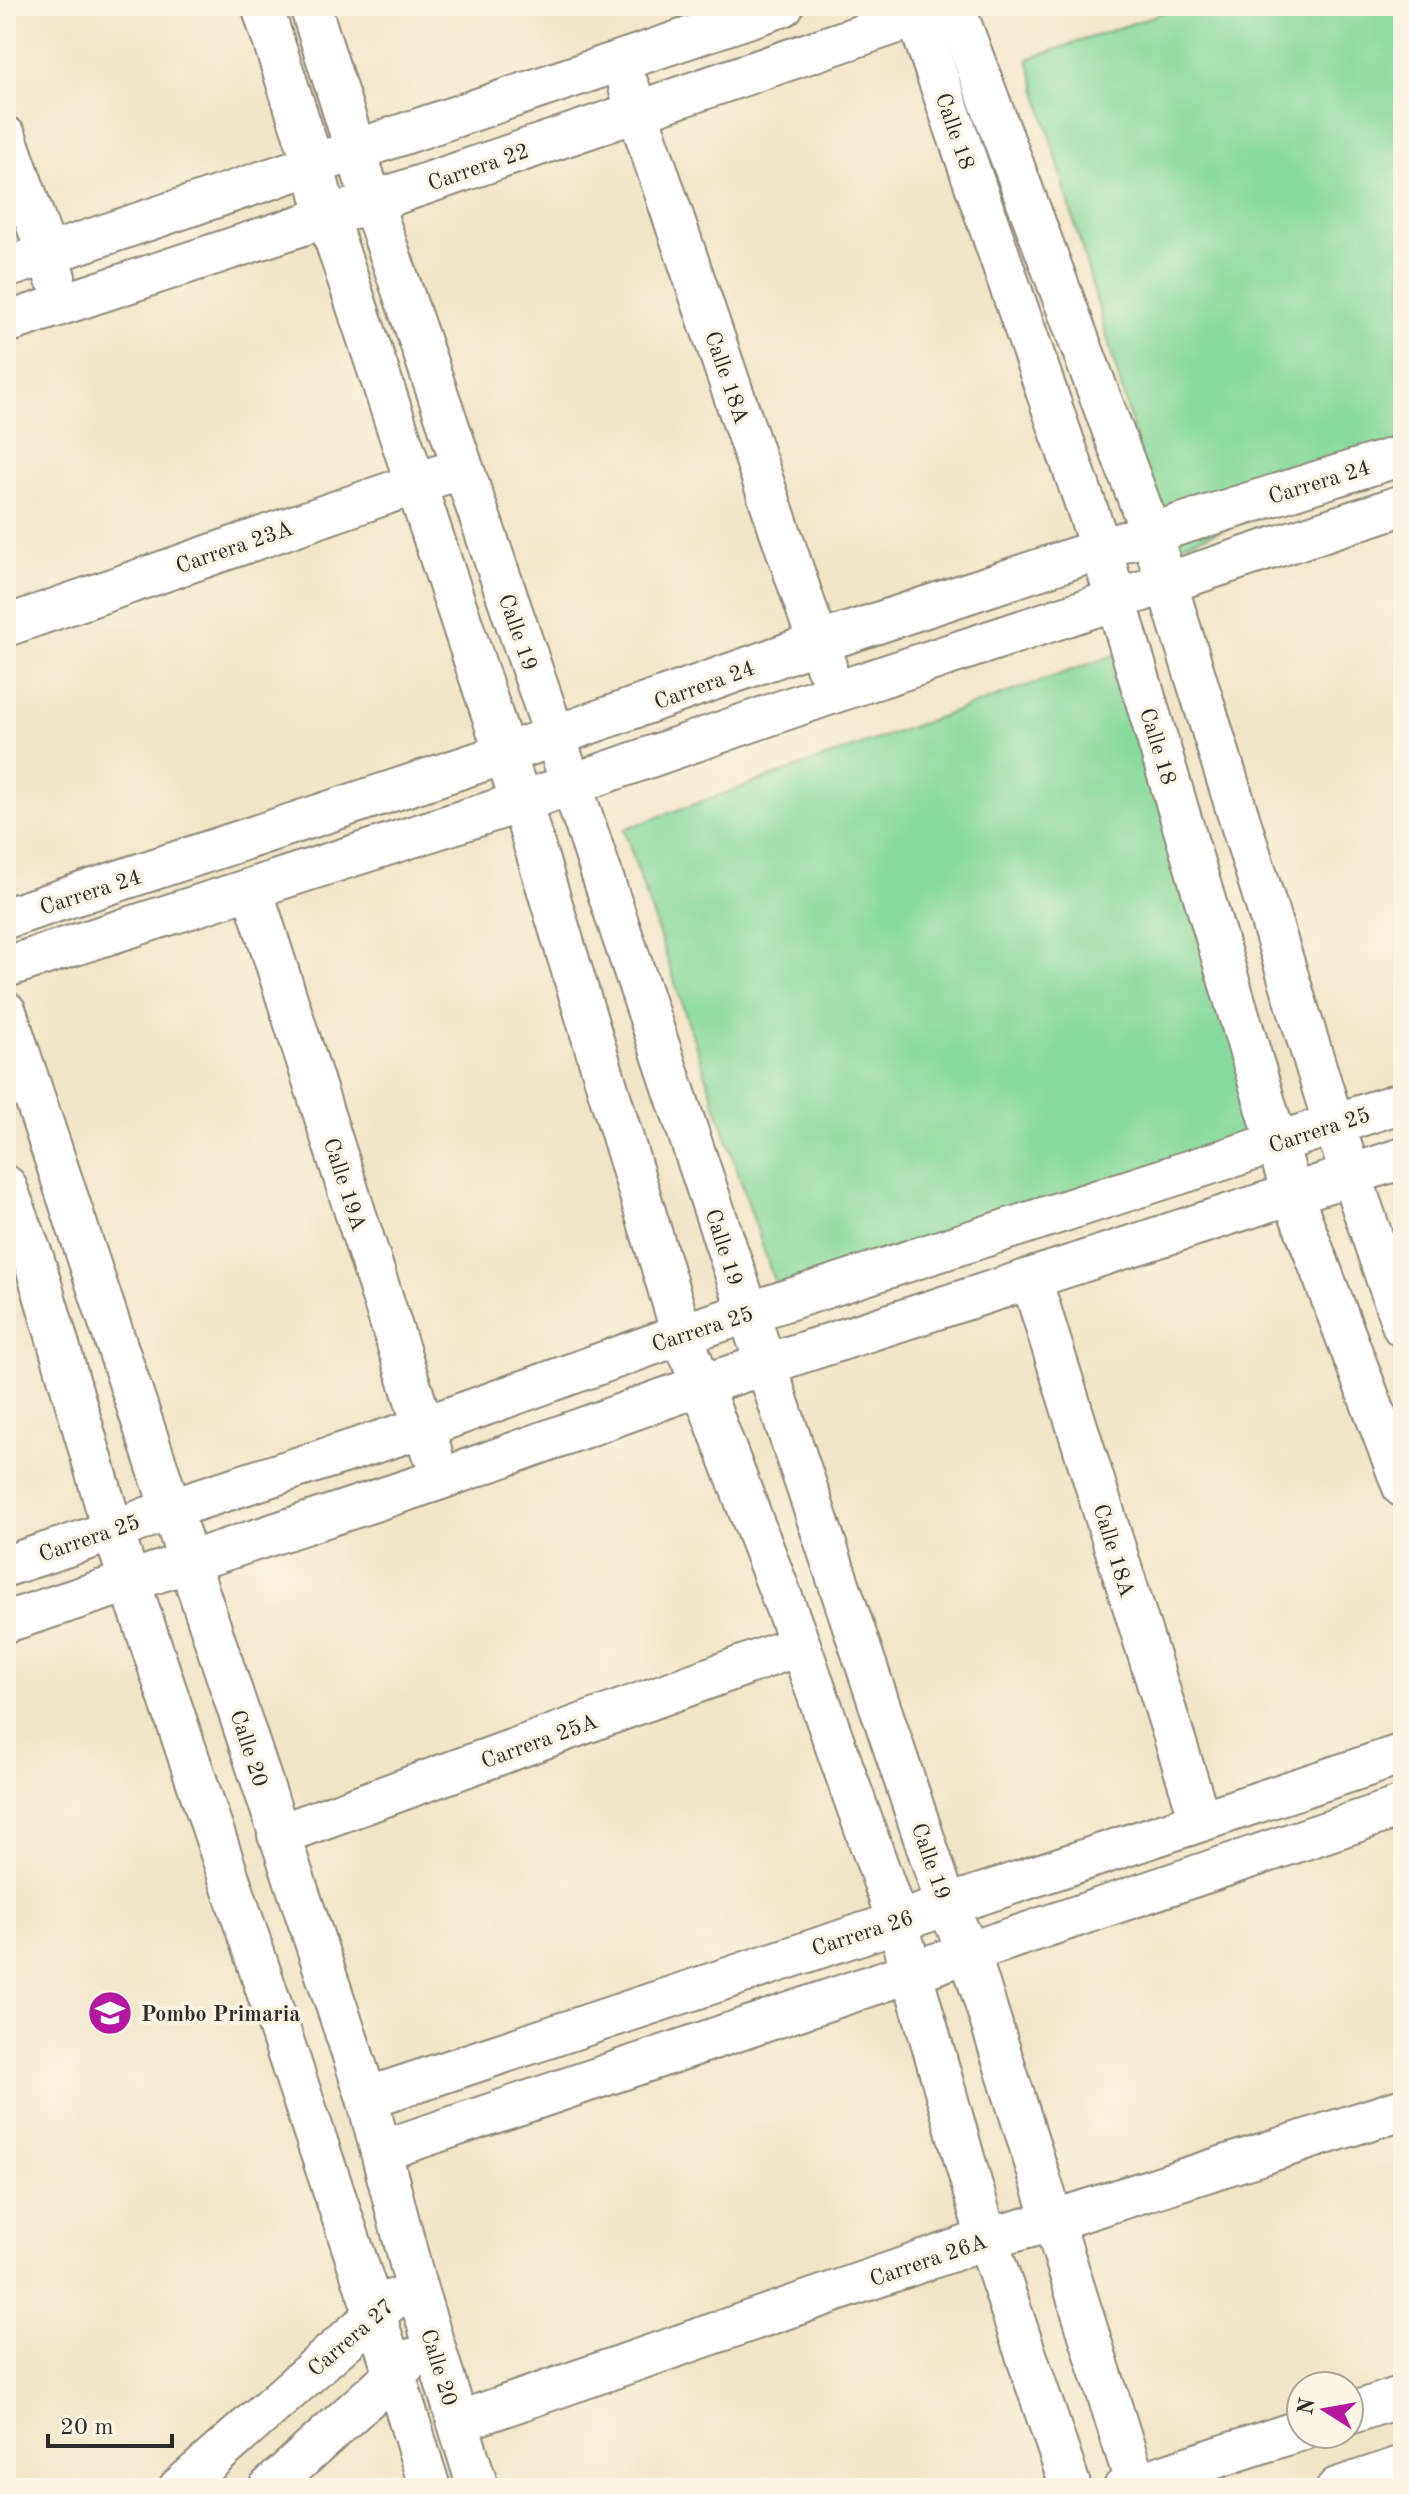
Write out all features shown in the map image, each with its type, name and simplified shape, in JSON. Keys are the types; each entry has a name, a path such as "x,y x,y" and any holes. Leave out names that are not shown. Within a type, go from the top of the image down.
{"street":[{"path":"262,6 327,216 521,802 682,1334 800,1645 897,1920 987,2239 1071,2488"},
{"name":"Calle 19","path":"310,6 372,202 572,784 946,1904 969,1952 1132,2487"},
{"path":"6,268 783,6"},
{"name":"Carrera 22","path":"6,323 638,112 933,8"},
{"name":"Calle 18","path":"933,8 1151,533 1334,1125 1403,1327"},
{"name":"Calle 18","path":"933,8 1101,549 1292,1194 1401,1471"},
{"name":"Calle 18A","path":"621,61 836,692"},
{"path":"6,137 65,303"},
{"name":"Carrera 24","path":"6,918 555,737 817,643 1101,549 1403,455"},
{"name":"Carrera 23A","path":"6,626 417,482 463,469"},
{"path":"6,967 521,802 836,692 1403,505"},
{"name":"Calle 19A","path":"252,889 441,1479"},
{"name":"Calle 20","path":"6,1012 367,2098 415,2283 478,2488"},
{"name":"Carrera 25","path":"6,1566 172,1508 424,1427 682,1334 1403,1102"},
{"path":"6,1622 441,1479 702,1385 1403,1158"},
{"name":"Calle 20","path":"6,1186 20,1264 113,1531 430,2488"},
{"name":"Calle 18A","path":"1031,1279 1200,1820"},
{"name":"Carrera 25A","path":"278,1835 800,1645"},
{"name":"Carrera 26","path":"367,2098 1403,1754"},
{"path":"381,2151 1403,1806"},
{"name":"Carrera 26A","path":"458,2422 987,2239 1403,2109"},
{"name":"Carrera 27","path":"179,2488 373,2314 415,2283"},
{"path":"269,2488 394,2372 433,2342"},
{"path":"1365,2409 1403,2396"},
{"path":"1132,2487 1285,2435"},
{"path":"1337,2488 1403,2466"}],"green space":[{"path":"1183,6 1403,6 1403,469 1167,549 1028,59"},
{"path":"1120,653 1271,1140 782,1305 624,829"}],"place":[{"name":"Pombo Primaria","path":"110,2013"}]}
